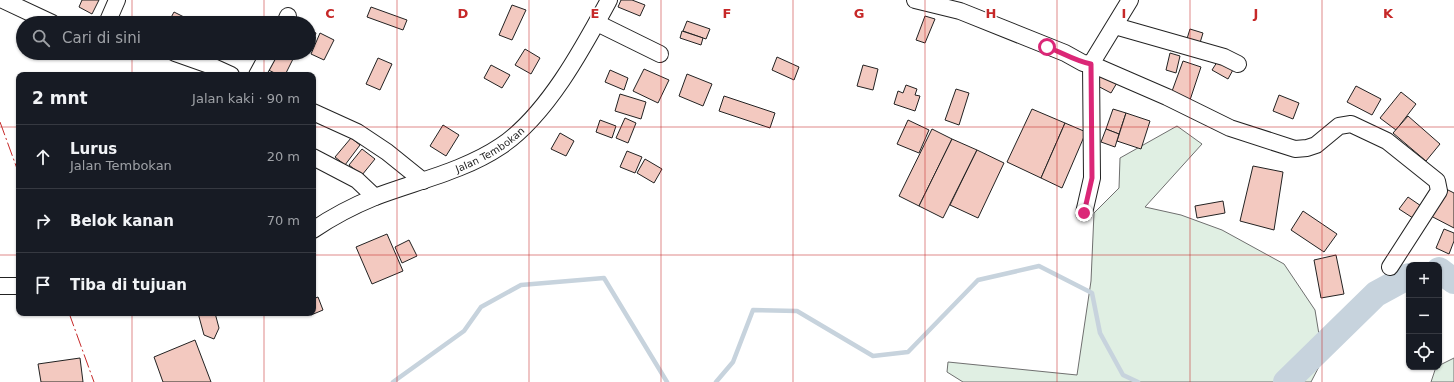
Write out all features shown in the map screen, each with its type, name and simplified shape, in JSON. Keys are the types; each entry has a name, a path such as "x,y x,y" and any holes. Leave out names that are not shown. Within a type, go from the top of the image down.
{"street":[{"path":"3,0 37,16"},
{"path":"110,16 117,0"},
{"name":"Jalan Tembokan","path":"316,228 358,204 370,192 423,181 462,166 502,146 524,125 552,94 597,23 609,0"},
{"path":"915,0 960,11 1065,53 1083,63 1091,64 1167,97 1230,128 1295,149 1307,148 1316,145 1339,126 1345,124 1351,124 1387,141 1437,181 1439,190 1390,267"},
{"path":"1084,213 1092,178 1091,64 1130,0"},
{"path":"597,23 660,54"},
{"path":"1115,26 1224,58 1238,64"},
{"path":"193,60 223,72"},
{"path":"259,72 265,60"},
{"path":"316,113 357,132 387,152 423,181"},
{"path":"316,159 370,192"},
{"path":"0,286 16,286"}],"green space":[{"path":"1177,126 1202,144 1145,207 1181,215 1222,230 1284,264 1315,310 1323,359 1311,382 963,382 947,372 948,362 1077,375 1091,281 1094,213 1119,188 1120,158"},
{"path":"1454,358 1454,382 1431,382 1435,370 1442,370 1442,364"}],"building":[{"path":"82,0 99,0 92,14 79,7"},
{"path":"621,0 632,0 645,5 640,16 618,7"},
{"path":"512,5 526,10 512,40 499,35"},
{"path":"371,7 407,20 403,30 367,17"},
{"path":"174,12 182,16 172,16"},
{"path":"925,16 935,19 925,43 916,40"},
{"path":"687,21 710,29 706,39 683,31"},
{"path":"1190,29 1203,33 1199,46 1186,42"},
{"path":"682,31 703,38 701,45 680,38"},
{"path":"320,33 334,40 324,60 316,56 316,42"},
{"path":"525,49 540,58 531,74 515,65"},
{"path":"1170,53 1180,56 1176,73 1166,70"},
{"path":"777,57 799,67 794,80 772,70"},
{"path":"378,58 392,64 380,90 366,84"},
{"path":"1219,59 1234,68 1228,79 1212,70"},
{"path":"266,60 292,60 286,72 273,72 262,67"},
{"path":"1183,61 1201,67 1190,100 1171,94"},
{"path":"491,65 510,75 502,88 484,78"},
{"path":"863,65 878,69 873,90 857,86"},
{"path":"644,69 669,80 658,103 633,91"},
{"path":"610,70 628,78 624,90 605,82"},
{"path":"1098,71 1118,81 1111,93 1092,83"},
{"path":"687,74 712,84 703,106 679,96"},
{"path":"906,85 917,89 915,95 920,96 915,111 894,104 898,91 903,93"},
{"path":"1356,86 1381,99 1372,115 1347,102"},
{"path":"956,89 969,93 959,125 945,120"},
{"path":"1401,92 1416,104 1396,130 1380,118"},
{"path":"620,94 646,102 641,119 615,111"},
{"path":"1279,95 1299,103 1293,119 1273,111"},
{"path":"724,96 775,113 770,128 719,111"},
{"path":"1032,109 1065,123 1041,178 1007,162"},
{"path":"1113,109 1126,113 1119,134 1106,129"},
{"path":"1126,113 1150,121 1141,149 1117,141"},
{"path":"1408,116 1440,144 1426,161 1393,133"},
{"path":"625,118 636,123 628,143 616,138"},
{"path":"600,120 616,126 612,138 596,132"},
{"path":"908,120 929,130 919,153 897,144"},
{"path":"1065,123 1086,132 1062,188 1041,178"},
{"path":"443,125 459,135 446,156 430,146"},
{"path":"932,129 952,139 919,206 899,196"},
{"path":"1106,129 1119,134 1115,147 1101,142"},
{"path":"560,133 574,141 566,156 551,149"},
{"path":"351,138 360,145 345,165 335,157"},
{"path":"952,139 977,150 943,218 919,206"},
{"path":"362,149 375,159 362,175 349,165"},
{"path":"977,150 1004,163 978,218 950,205"},
{"path":"627,151 642,157 635,173 620,167"},
{"path":"645,159 662,169 654,183 637,173"},
{"path":"1253,166 1283,172 1274,230 1240,221"},
{"path":"1444,188 1454,193 1454,228 1429,215"},
{"path":"1408,197 1424,208 1416,220 1399,209"},
{"path":"1223,201 1225,213 1197,218 1195,206"},
{"path":"1303,211 1337,234 1324,252 1291,230"},
{"path":"1444,229 1454,233 1454,241 1449,254 1436,248"},
{"path":"387,234 403,271 372,284 356,247"},
{"path":"409,240 417,256 402,263 395,247"},
{"path":"1336,255 1344,294 1321,298 1314,260"},
{"path":"318,297 323,310 316,313 316,298"},
{"path":"199,316 216,316 219,328 214,339 204,335"},
{"path":"195,340 211,382 163,382 154,357"},
{"path":"80,358 83,382 41,382 38,364"}],"waterway":[{"path":"716,382 733,362 753,310 797,311 873,356 908,352 978,280 1039,266 1092,293 1100,333 1123,375 1138,382"},
{"path":"1442,272 1454,281"},
{"path":"393,382 464,331 481,307 521,285 604,278 667,382"},
{"path":"1286,382 1376,294 1406,278"}],"power":[{"path":"0,122 16,166"},
{"path":"70,316 94,382"}],"route":[{"path":"1047,47 1065,53 1083,63 1091,64 1092,178 1084,213"}]}
